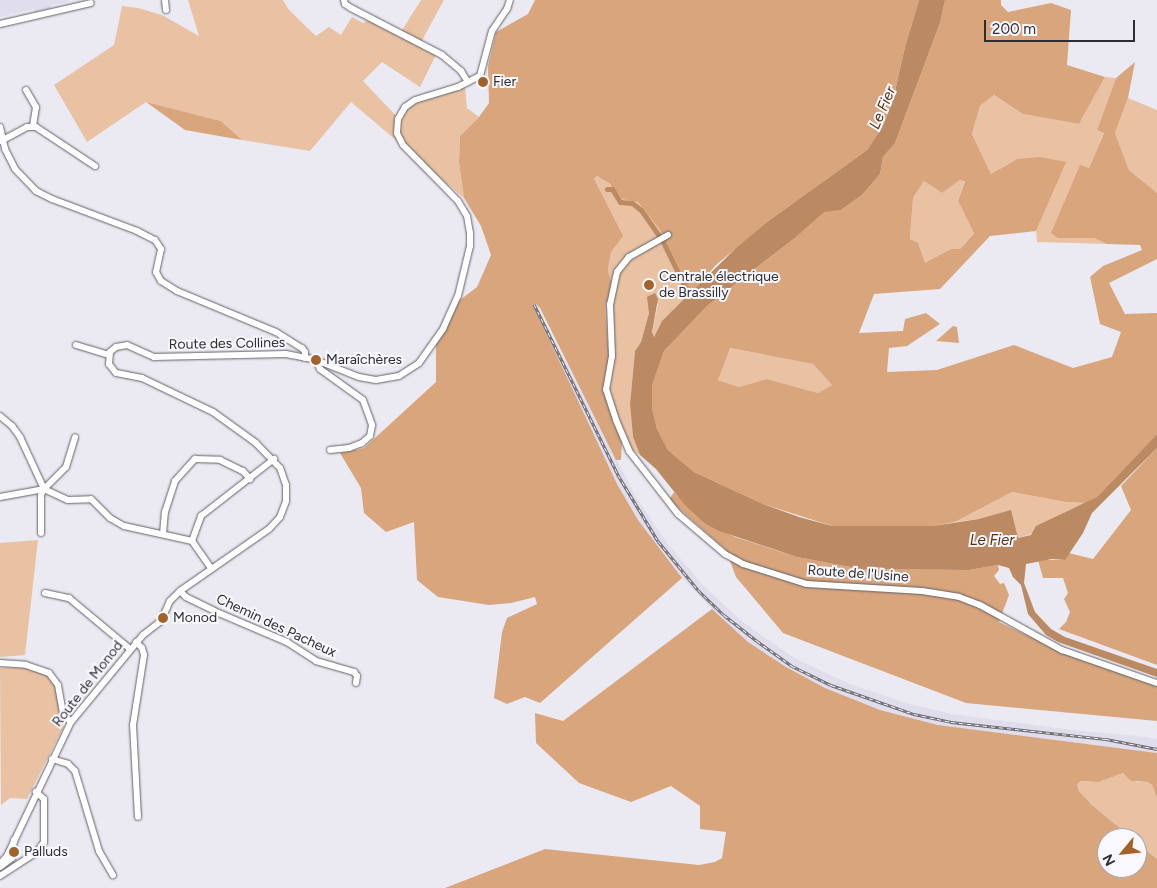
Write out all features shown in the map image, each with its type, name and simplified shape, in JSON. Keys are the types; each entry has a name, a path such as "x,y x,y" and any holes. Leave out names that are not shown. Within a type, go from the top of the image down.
{"street":[{"path":"164,0 166,10"},
{"path":"344,0 345,4 351,8 442,55 458,67 468,82 481,74 492,31 507,9 510,0"},
{"path":"0,24 91,3"},
{"name":"Route des Collines","path":"109,354 116,347 127,345 154,357 278,354 316,360 363,378 380,380 394,377 419,363 443,329 458,296 466,268 471,239 469,222 454,196 403,145 397,133 397,124 402,111 414,100 468,82"},
{"path":"26,90 36,107 33,126"},
{"path":"2,141 33,126"},
{"path":"33,126 95,166"},
{"path":"0,127 2,141 16,169 27,184 40,194 131,228 157,241 162,252 156,274 161,281 177,291 276,332 302,348 306,358"},
{"name":"Route de l'Usine","path":"664,238 629,257 617,272 610,304 612,356 606,389 612,410 629,451 678,514 725,554 743,564 807,584 922,591 959,597 980,606 1062,650 1157,683"},
{"path":"0,497 44,489 64,499 91,498 119,524 192,541 211,568 269,529 280,517 286,501 286,485 280,468 274,459 221,416 142,378 116,373 109,364 109,354 76,345"},
{"path":"316,360 320,369 363,400 372,425 370,436 362,443 349,448 330,450"},
{"path":"0,416 12,426 20,437 44,489"},
{"path":"41,533 40,502 44,489 66,467 76,437"},
{"path":"163,534 165,512 175,481 195,459 220,460 243,471 250,479"},
{"path":"192,541 201,516 274,459"},
{"name":"Route de Monod","path":"0,866 6,858 70,722 136,642 163,618 170,601 180,591 211,568"},
{"name":"Chemin des Pacheux","path":"180,591 186,597 220,614 287,642 316,661 354,672 357,676 356,684"},
{"path":"45,593 69,598 130,649"},
{"path":"136,642 143,650 144,656 133,725 138,817"},
{"path":"0,663 26,664 50,673 58,685 63,714 70,722"},
{"path":"52,759 68,764 75,771 99,851 113,875"},
{"path":"0,876 38,852 44,842 44,799 36,792"}],"shaded area":[{"path":"0,0 68,0 69,2 51,5 51,9 35,12 34,9 0,17"},
{"path":"188,0 283,0 289,10 316,36 329,27 341,35 352,17 363,23 368,20 399,35 421,0 444,0 419,46 436,55 420,87 382,62 363,81 401,121 405,112 417,101 465,87 467,108 479,117 460,136 459,162 464,198 351,102 310,151 242,140 221,121 146,102 87,142 54,85 114,45 122,6 138,8 162,15 199,36"},
{"path":"535,0 919,0 905,47 893,100 883,126 867,150 767,222 716,265 689,296 685,281 660,230 638,202 622,199 610,184 597,176 594,179 623,236 611,252 608,270 614,292 613,297 606,303 605,311 609,355 609,406 622,442 621,460 616,460 540,308 536,304 533,305 617,484 638,520 682,578 540,703 525,697 507,704 494,698 502,632 507,618 537,604 535,597 511,603 489,605 438,597 417,580 414,522 386,532 364,513 361,488 340,453 364,448 436,382 436,343 460,300 477,287 491,255 481,226 464,198 459,162 460,136 479,117 489,103 488,66 496,32 528,14"},
{"path":"945,0 1001,0 1001,5 1008,12 1051,3 1071,10 1067,65 1105,77 1079,124 1023,114 994,95 980,106 972,134 991,174 1017,159 1040,157 1066,162 1036,231 990,236 940,289 874,294 859,333 903,331 905,319 926,313 940,324 907,346 889,348 887,372 937,370 1014,345 1073,368 1112,357 1121,332 1100,324 1090,277 1103,266 1142,250 1140,245 1107,244 1094,238 1058,238 1051,233 1080,165 1089,168 1104,133 1097,130 1116,78 1135,62 1128,98 1115,133 1129,170 1157,193 1157,259 1109,283 1125,314 1157,313 1157,434 1097,497 1086,503 1066,502 1012,492 955,522 933,526 832,526 763,504 694,472 668,450 657,429 652,408 652,384 664,351 707,306 796,237 824,211 841,210 862,195 880,174 883,157 895,143 940,23","holes":["960,180 965,181 958,201 974,233 960,249 951,249 925,263 918,243 910,239 913,198 924,181 942,193","730,348 813,364 832,385 818,393 767,379 739,387 718,380"]},
{"path":"1105,77 1116,78 1097,130 1104,132 1089,168 1080,166 1058,238 1094,238 1107,244 1037,242 1036,231 1065,162 1017,159 991,174 972,134 980,106 994,95 1023,114 1079,124"},
{"path":"1128,98 1157,110 1157,193 1129,170 1115,133"},
{"path":"146,102 221,121 242,140 185,130"},
{"path":"597,176 614,187 620,197 638,202 660,230 685,281 689,296 662,321 654,337 652,332 658,304 649,299 649,313 641,342 635,351 630,404 633,437 640,455 622,442 604,389 609,355 605,311 606,303 613,297 614,292 608,270 611,252 622,236 599,192 594,179"},
{"path":"960,180 965,180 958,201 974,232 960,249 951,249 925,264 918,244 910,239 913,198 924,181 942,193"},
{"path":"536,304 636,497 668,544 703,585 744,623 796,659 850,684 906,703 952,714 1157,739 1157,753 938,725 880,710 824,688 786,667 748,642 682,578 638,520 617,484 534,311 533,305"},
{"path":"953,326 957,327 959,343 936,341"},
{"path":"729,348 813,364 832,385 818,393 767,379 739,387 718,380"},
{"path":"1157,448 1157,665 1059,629 1066,622 1070,612 1064,599 1068,593 1063,578 1043,578 1038,560 1064,560 1069,553 1093,559 1131,510 1121,486"},
{"path":"674,492 704,523 735,537 797,557 861,569 969,570 998,565 999,570 994,576 1000,584 1004,583 1009,595 999,622 1073,657 1157,686 1157,721 966,703 783,633 736,577 726,550 669,500"},
{"path":"1012,492 1066,502 1086,503 1065,512 1031,534 1018,538 979,519 955,522"},
{"path":"38,540 25,655 0,657 0,543"},
{"path":"712,609 748,642 786,667 825,688 880,710 938,725 1157,753 1157,798 1152,785 1148,782 1131,781 1123,773 1099,782 1080,781 1077,785 1079,791 1092,805 1120,828 1097,828 1097,878 1147,878 1147,851 1157,859 1157,888 445,888 545,849 699,865 715,862 722,858 726,832 700,829 700,806 671,786 631,802 579,783 536,743 535,713 563,721"},
{"path":"23,667 45,674 54,682 58,692 59,713 64,726 27,799 10,798 1,805 0,668"},
{"path":"1123,773 1136,782 1148,782 1152,785 1157,798 1157,859 1147,851 1147,828 1120,828 1092,805 1079,791 1077,785 1079,781 1099,782"}],"water":[{"name":"Le Fier","path":"919,0 945,0 940,23 895,143 883,157 880,174 862,195 841,210 824,212 796,237 707,306 664,351 652,385 652,408 657,429 668,450 694,472 763,504 799,517 832,526 933,526 979,519 1011,510 1018,538 1031,535 1036,526 1097,497 1157,434 1157,448 1092,513 1083,533 1065,560 1052,559 1026,564 1024,583 1035,612 1051,629 1065,637 1157,669 1157,677 1058,642 1046,635 1028,614 1021,585 1013,577 1009,568 998,565 969,570 861,569 797,557 719,531 704,523 684,504 656,469 640,455 633,437 630,404 635,351 641,342 649,313 647,297 655,293 658,299 652,332 654,337 662,321 737,247 767,222 867,150 883,126 893,100 905,47"}],"waterway":[{"path":"607,189 612,189 620,202 632,203 641,210 663,242 687,291"}],"railway":[{"path":"534,304 618,475 658,541 698,590 724,615 757,641 792,666 831,685 914,714 951,722 1106,739 1157,749"}],"place":[{"name":"Fier","path":"483,82"},
{"name":"Centrale électrique de Brassilly","path":"649,285"},
{"name":"Maraîchères","path":"316,360"},
{"name":"Monod","path":"163,618"},
{"name":"Palluds","path":"14,852"}]}
